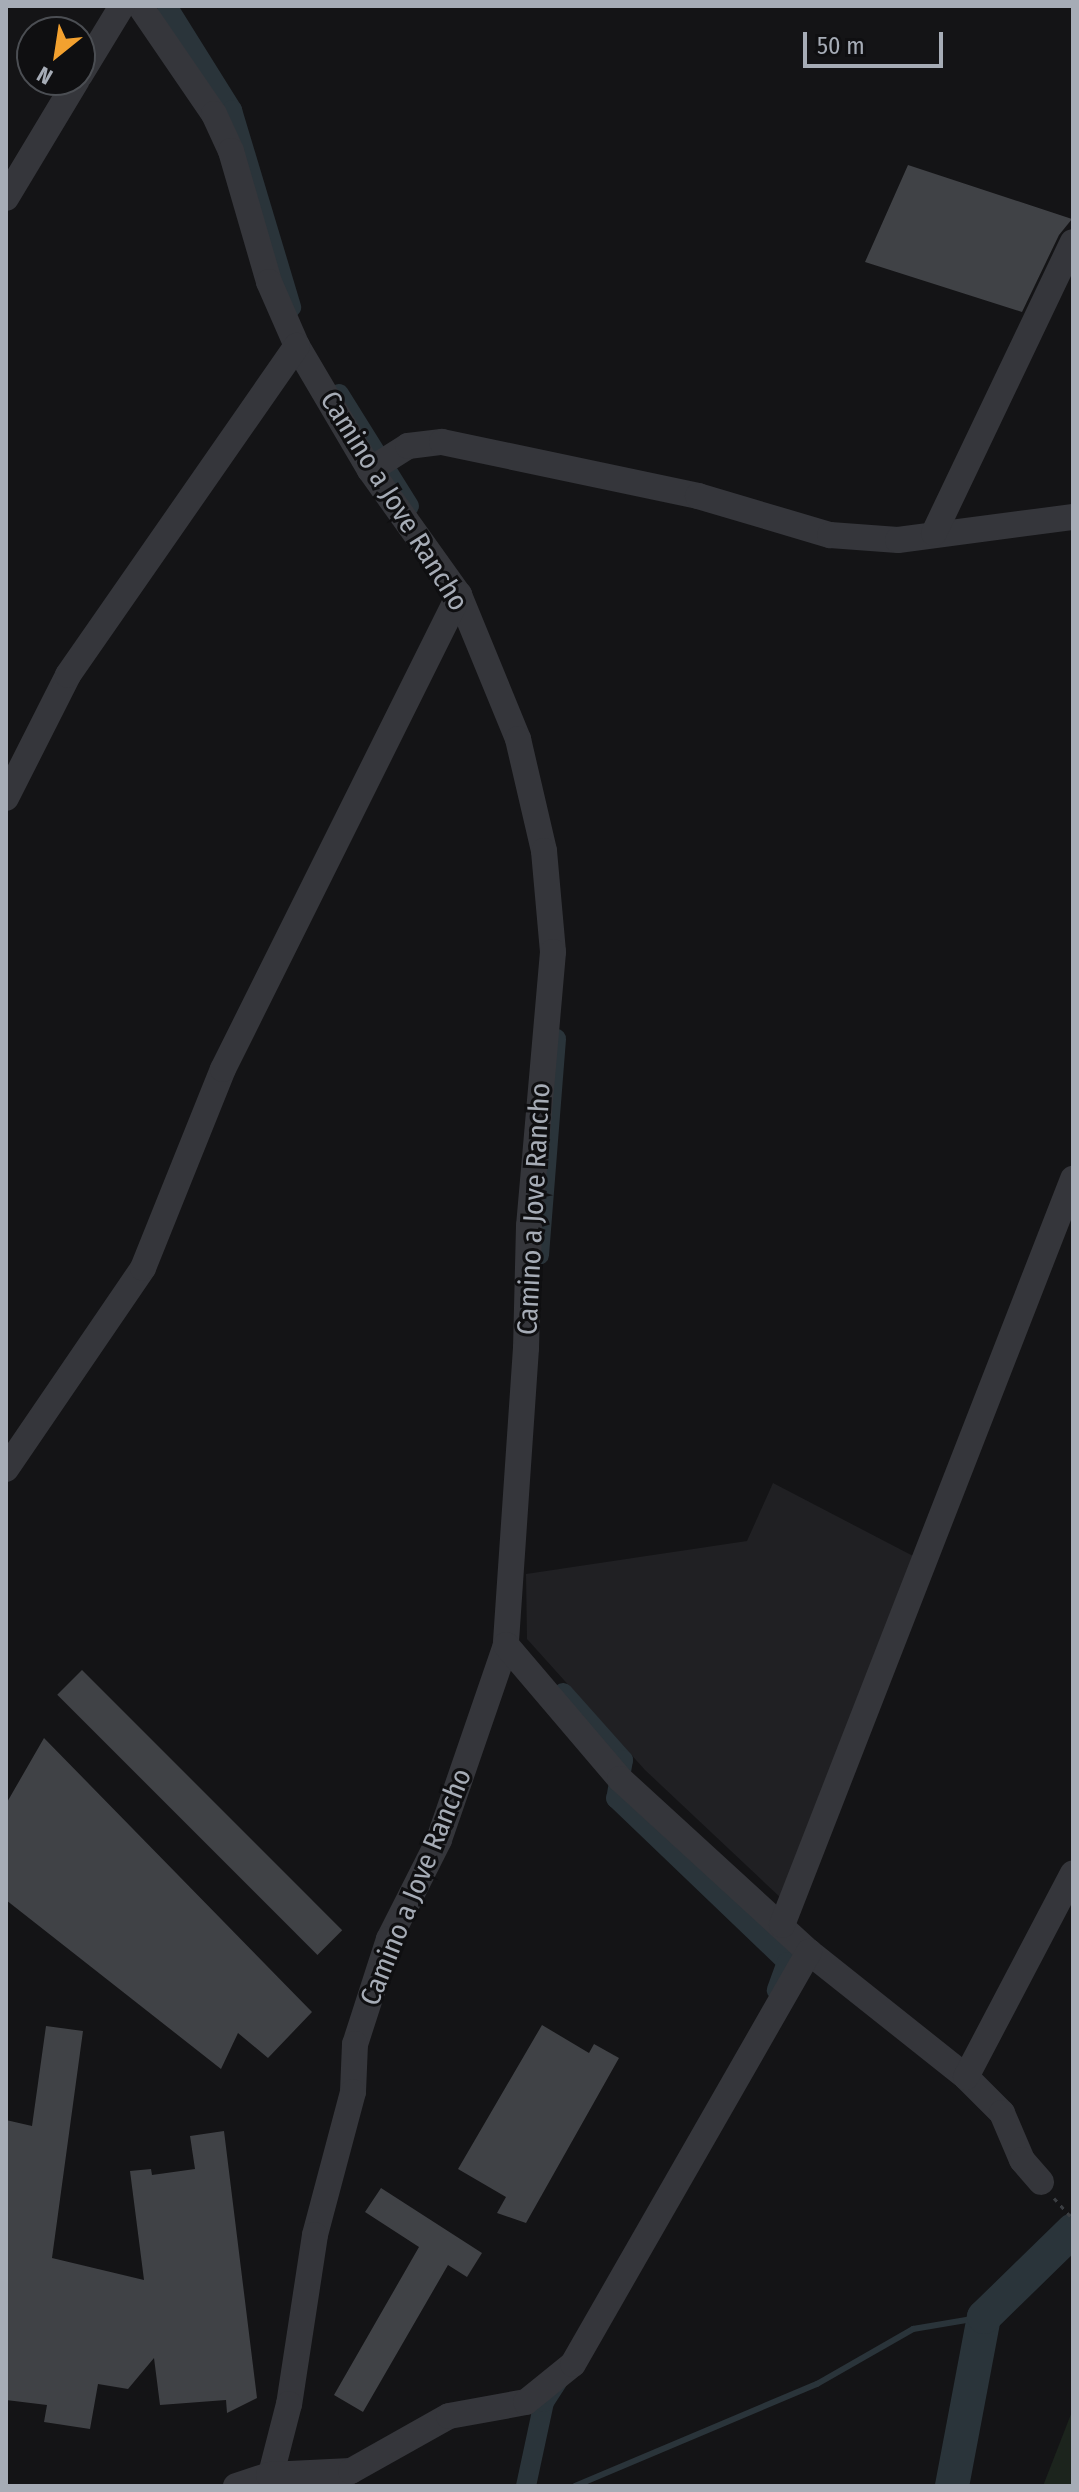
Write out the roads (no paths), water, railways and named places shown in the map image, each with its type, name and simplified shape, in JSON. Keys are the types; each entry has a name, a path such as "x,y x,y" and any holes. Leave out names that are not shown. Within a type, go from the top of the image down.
{"street":[{"path":"96,50 122,6"},
{"name":"Camino a Jove Rancho","path":"140,6 214,114 231,151 269,282 297,346 370,470 459,595 518,739 544,851 553,952 529,1226 526,1348 506,1645 439,1840 389,1939 355,2044 353,2092 315,2235 289,2404 269,2480"},
{"path":"6,198 68,96"},
{"path":"934,533 1073,242"},
{"path":"6,798 68,675 297,346"},
{"path":"370,470 408,446 442,442 698,496 830,535 898,540 1073,517"},
{"path":"6,1469 143,1268 223,1069 459,595"},
{"path":"782,1925 1073,1179"},
{"path":"506,1645 620,1779 809,1952 966,2077 1002,2113 1022,2160 1041,2182"},
{"path":"966,2077 1073,1873"},
{"path":"236,2486 351,2471 449,2416 526,2402 573,2364 809,1952"}],"waterway":[{"path":"167,6 232,110 291,307"},
{"path":"339,394 409,506"},
{"path":"539,1255 556,1039"},
{"path":"563,1693 623,1760 616,1798 787,1962 777,1990"},
{"path":"952,2486 984,2317 1073,2230"},
{"path":"575,2486 817,2384 913,2329 984,2317"},
{"path":"526,2486 544,2402 557,2382"}]}
